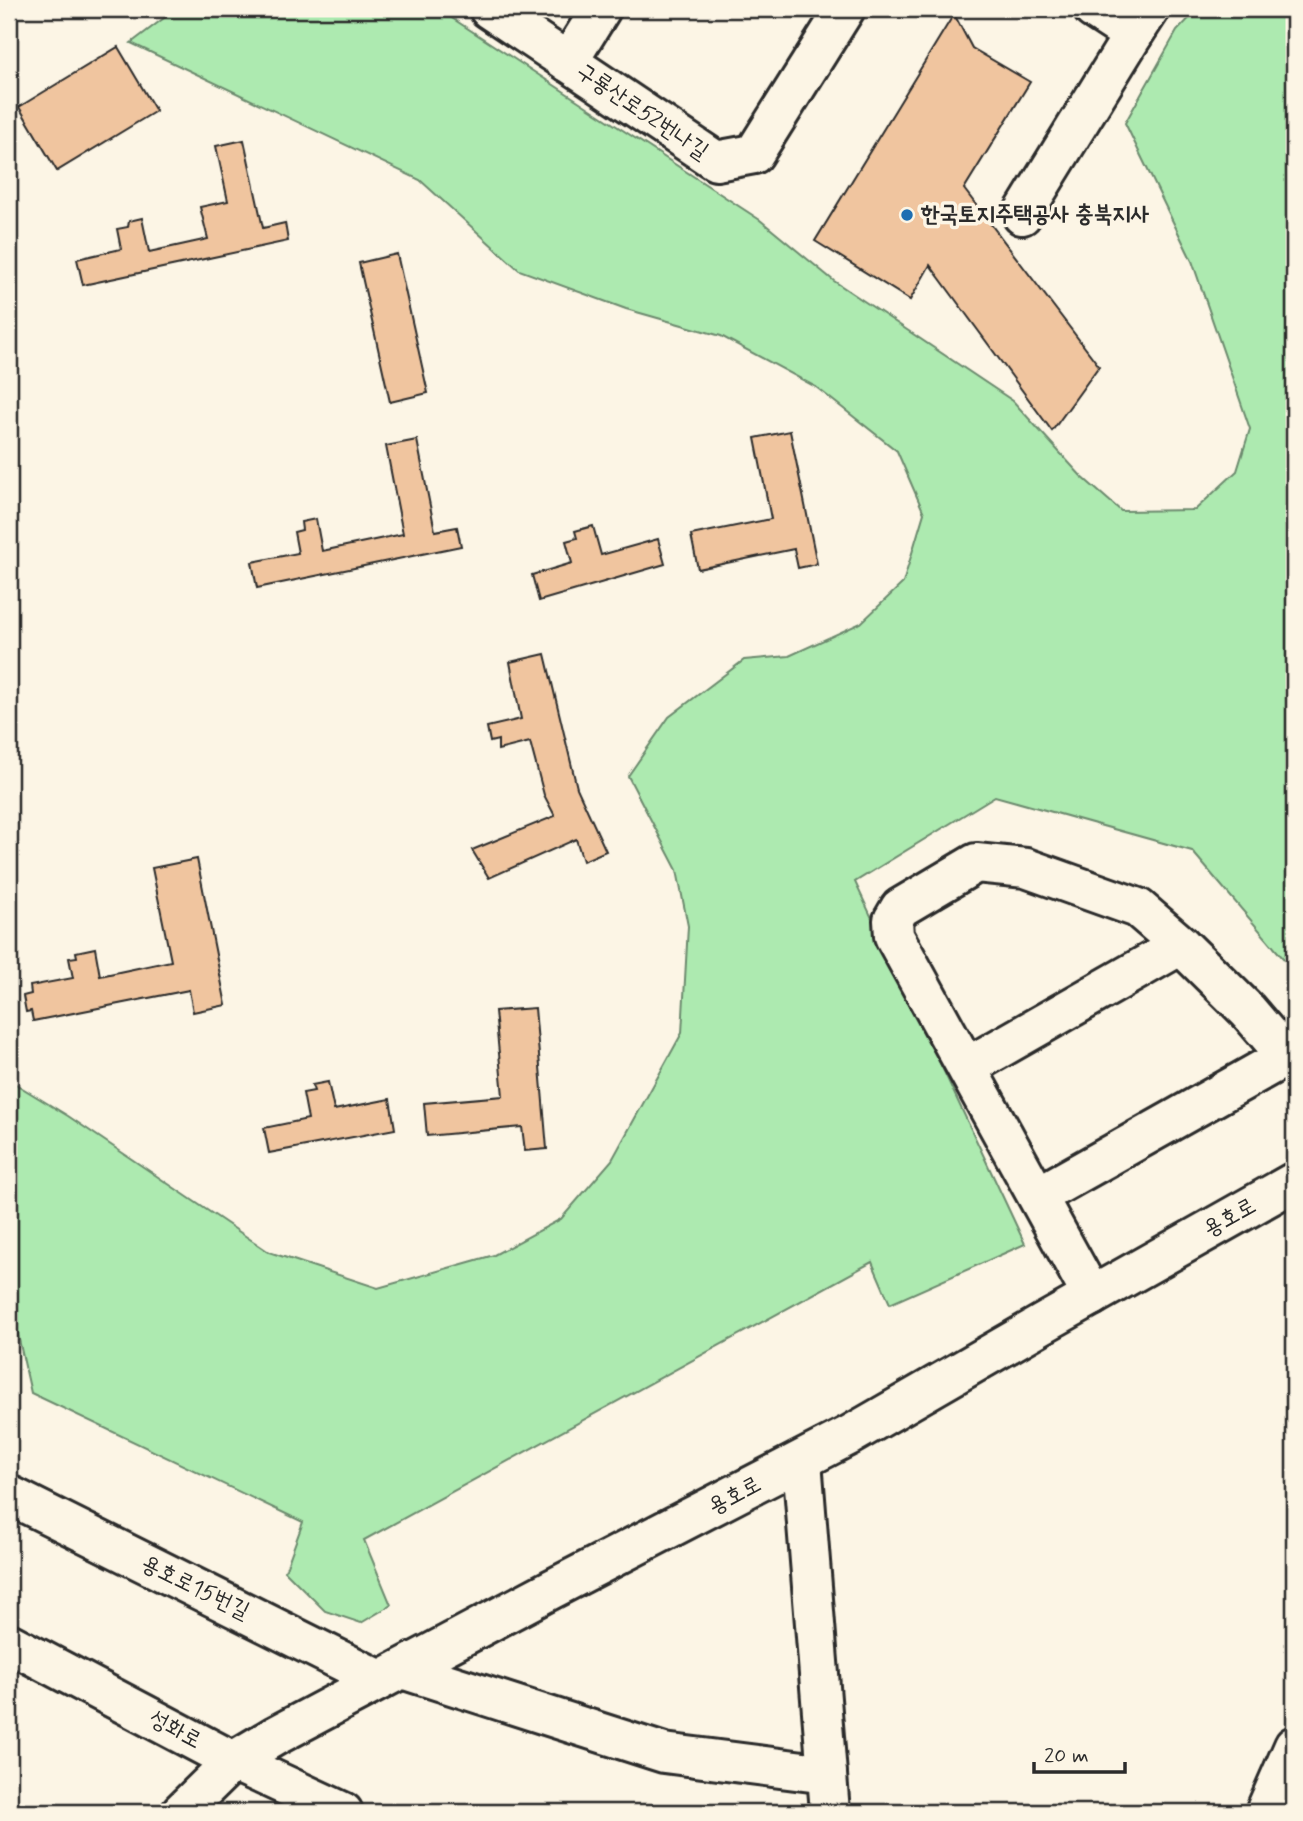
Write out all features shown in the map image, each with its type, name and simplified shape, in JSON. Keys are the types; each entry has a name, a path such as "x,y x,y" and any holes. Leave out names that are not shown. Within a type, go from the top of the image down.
{"street":[{"name":"구룡산로52번나길","path":"489,9 716,162 754,154 845,9"},
{"path":"568,62 601,9"},
{"path":"1022,215 1141,22 1093,9"},
{"path":"1038,1196 1291,1060 1248,1011 1181,945 1138,908 1026,868 976,863 900,908 893,920 894,936 1092,1296"},
{"path":"967,1067 1181,945"},
{"name":"용호로","path":"181,1812 233,1761 275,1736 850,1436 1294,1182"},
{"path":"802,1461 830,1812"},
{"name":"용호로15번길","path":"9,1495 391,1675 664,1753 827,1774"},
{"name":"성화로","path":"9,1643 233,1761 344,1812"},
{"path":"1265,1812 1294,1746"}],"green space":[{"path":"176,9 438,9 760,220 834,281 1013,401 1081,476 1121,511 1195,510 1237,471 1250,429 1192,261 1125,123 1177,31 1198,9 1294,9 1294,971 1192,851 995,796 855,882 1025,1244 890,1304 872,1262 364,1540 391,1605 361,1623 325,1611 285,1571 303,1522 31,1393 9,1295 9,1080 68,1116 269,1252 378,1288 494,1255 561,1219 612,1160 682,1033 688,926 677,870 628,776 669,717 744,660 789,656 861,623 903,583 924,513 897,451 816,387 721,336 626,309 519,270 420,180 131,43"}],"building":[{"name":"한국토지주택공사 충북지사","path":"954,14 972,48 1030,82 964,189 1099,366 1052,431 930,265 910,300 815,241"},
{"path":"118,47 156,111 57,171 19,107"},
{"path":"244,140 263,228 285,223 288,241 83,285 77,259 121,249 117,229 128,227 129,221 142,218 149,252 208,239 200,207 228,201 216,146"},
{"path":"397,254 428,393 390,402 359,263"},
{"path":"790,431 817,564 798,568 794,549 698,569 691,535 771,519 755,438"},
{"path":"417,440 435,531 457,527 461,546 257,588 252,562 298,553 294,532 302,530 301,522 316,519 322,551 403,534 386,446"},
{"path":"593,526 601,555 658,539 665,564 539,601 532,575 572,563 566,541 577,538 575,531"},
{"path":"545,654 577,788 606,851 583,861 576,839 489,878 472,850 555,816 544,795 530,742 498,750 498,740 490,742 487,727 521,719 510,662"},
{"path":"197,859 226,1005 193,1012 189,990 33,1021 31,1011 26,1012 23,996 31,994 30,986 73,978 69,958 77,957 76,952 95,948 100,976 171,961 152,868"},
{"path":"535,1008 547,1149 525,1151 522,1127 427,1136 424,1103 503,1096 495,1011"},
{"path":"328,1082 334,1110 390,1099 395,1129 269,1153 264,1128 308,1119 303,1093 314,1091 312,1085"}],"place":[{"name":"한국토지주택공사 충북지사","path":"907,215"}]}
